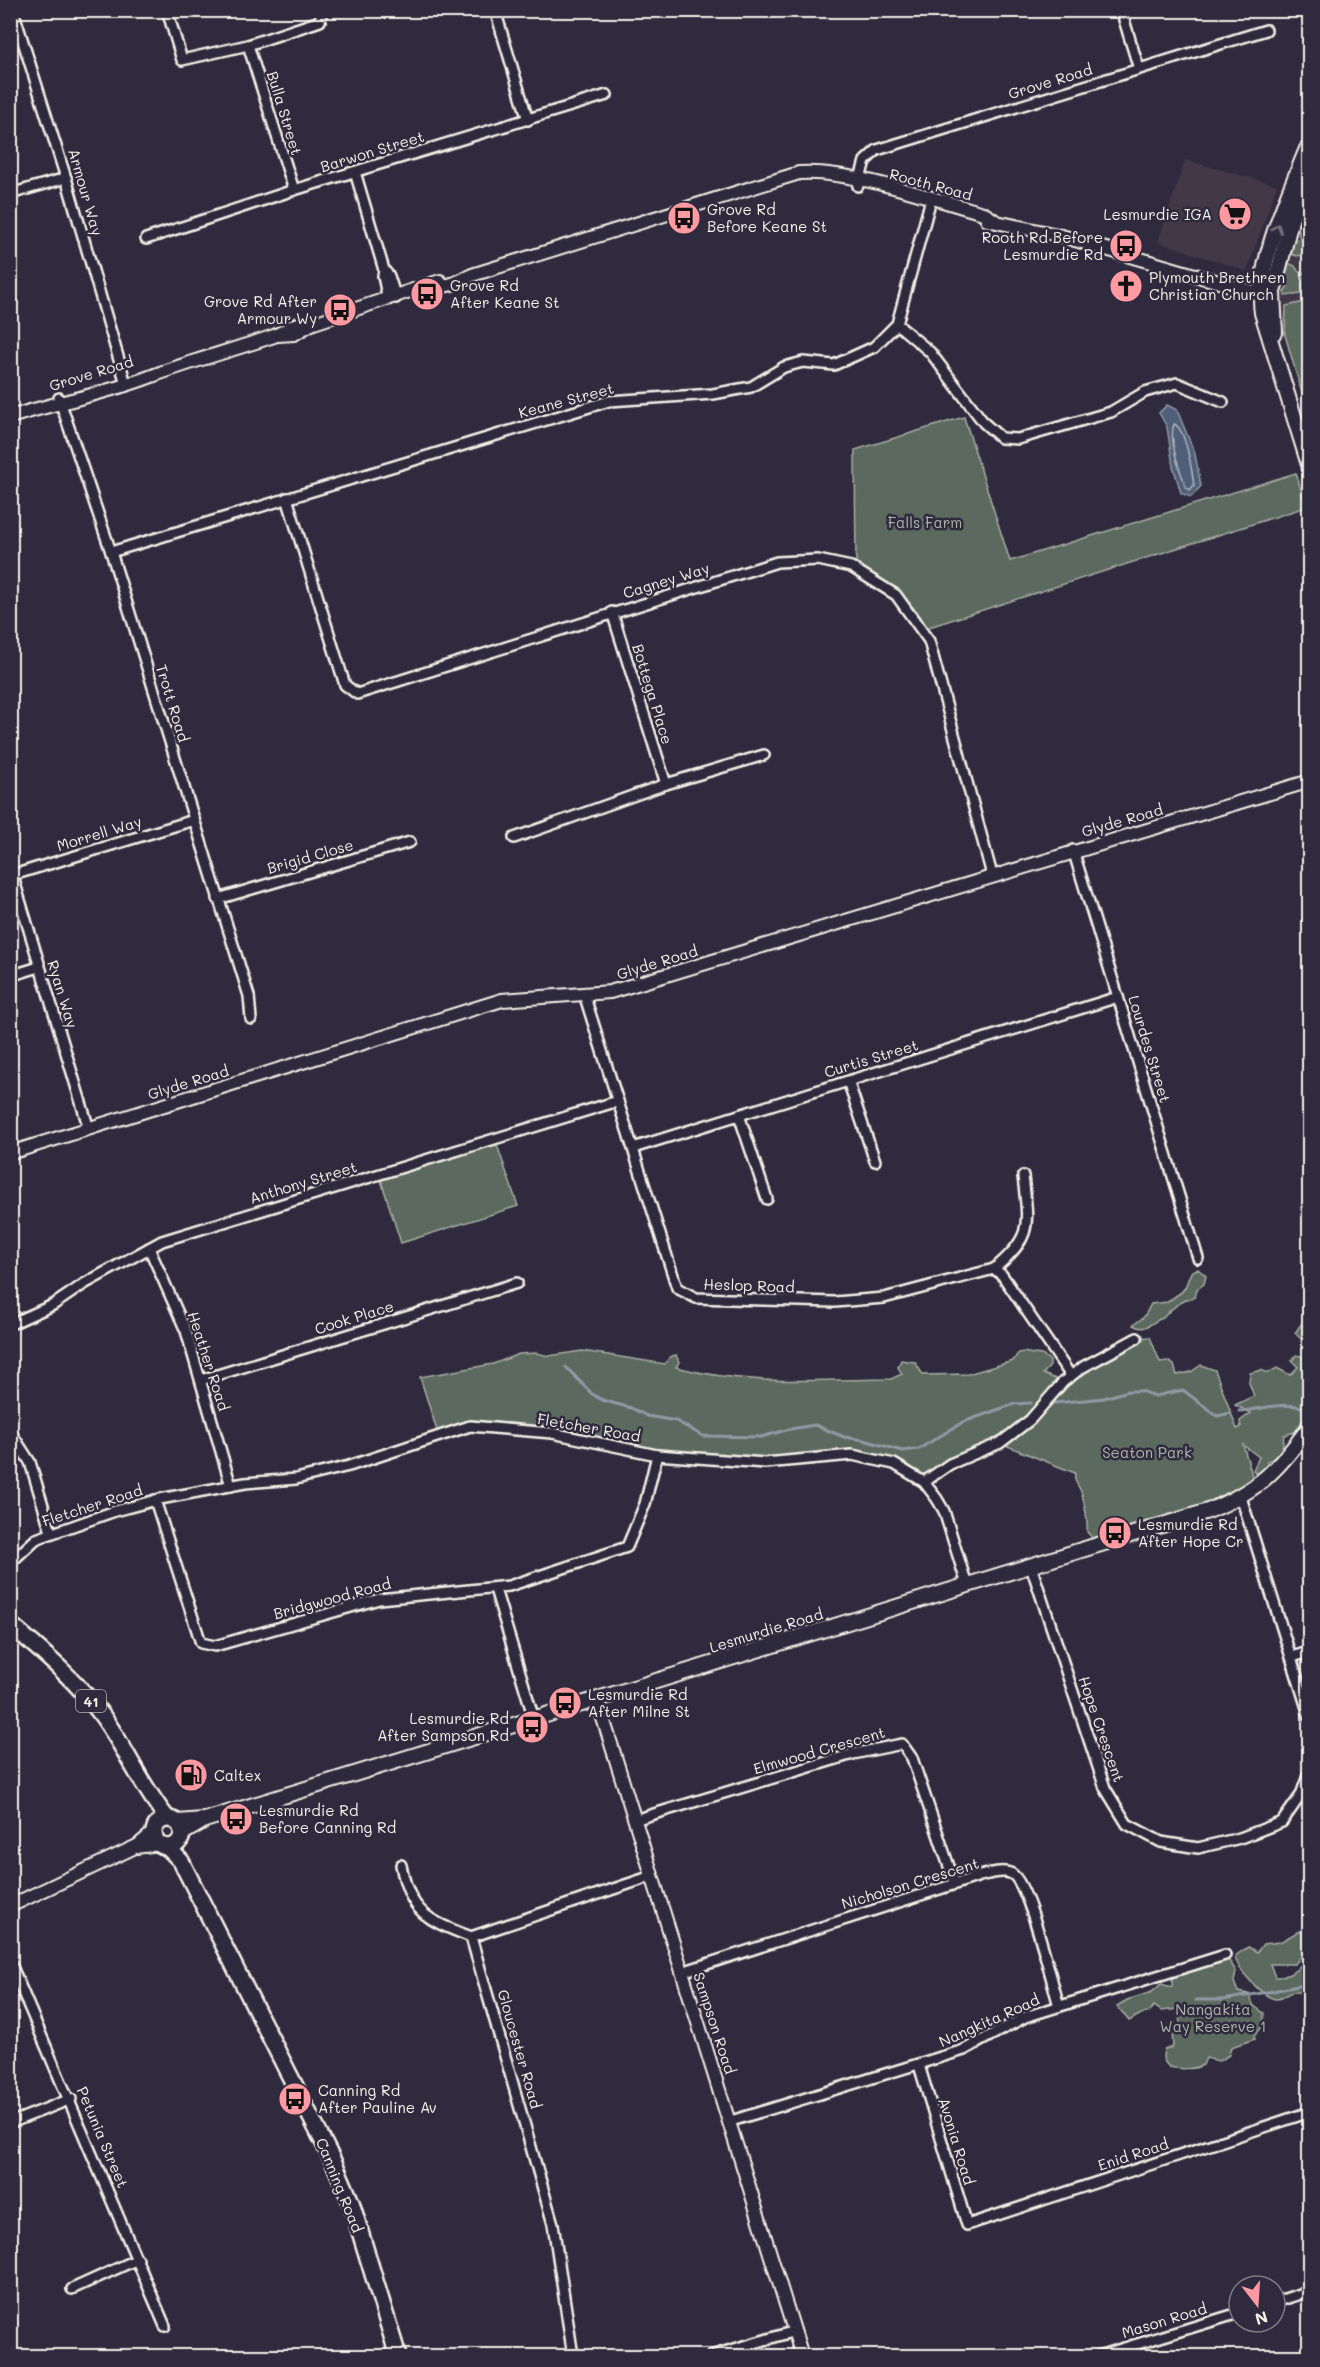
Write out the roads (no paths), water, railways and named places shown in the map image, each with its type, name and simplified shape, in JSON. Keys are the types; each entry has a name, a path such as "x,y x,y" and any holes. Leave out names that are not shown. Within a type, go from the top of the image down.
{"main road":[{"path":"1308,144 1274,237 1265,290 1272,314 1283,384 1310,468"},
{"name":"Lesmurdie Road","path":"168,1833 1208,1511 1241,1497 1281,1463 1310,1426"},
{"name":"41","path":"10,1624 89,1698 123,1747 168,1833"},
{"name":"Canning Road","path":"168,1833 336,2167 351,2202 398,2356"}],"street":[{"name":"Armour Way","path":"13,10 66,178 125,382"},
{"path":"167,10 182,60 248,45 320,21 322,10"},
{"path":"495,10 528,120"},
{"path":"1121,10 1139,69"},
{"name":"Grove Road","path":"10,417 277,335 295,323 311,324 433,286 458,275 472,275 551,250 592,232 617,230 785,176 812,172 858,183 865,161 877,150 1266,30"},
{"name":"Bulla Street","path":"248,45 294,190"},
{"name":"Barwon Street","path":"146,239 294,190 607,95"},
{"path":"355,172 384,270 389,276 392,299"},
{"path":"10,194 66,178"},
{"name":"Rooth Road","path":"858,183 983,213 994,220 1211,278 1265,290"},
{"path":"930,202 897,324 930,352 984,423 1001,438 1018,439 1111,412 1145,392 1177,382 1223,402"},
{"name":"Keane Street","path":"111,552 609,401 713,394 751,387 784,367 803,362 834,365 874,347 897,324"},
{"name":"Trott Road","path":"60,401 111,552 249,996 251,1019"},
{"name":"Cagney Way","path":"287,498 345,685 357,694 777,562 818,560 851,567 896,596 929,641 992,875"},
{"name":"Bottega Place","path":"612,612 666,784"},
{"path":"514,838 666,784 764,755"},
{"name":"Glyde Road","path":"10,1154 502,1000 610,992 1073,850 1310,781"},
{"name":"Morrell Way","path":"12,871 194,820"},
{"name":"Brigid Close","path":"218,899 410,842"},
{"name":"Lourdes Street","path":"1073,850 1198,1258"},
{"name":"Ryan Way","path":"12,871 89,1129"},
{"path":"10,976 39,967"},
{"name":"Heslop Road","path":"584,994 677,1288 696,1298 835,1302 884,1298 964,1274 994,1269"},
{"name":"Curtis Street","path":"633,1148 1118,997"},
{"path":"848,1081 875,1161"},
{"name":"Anthony Street","path":"10,1324 47,1308 84,1284 162,1241 618,1101"},
{"path":"739,1115 767,1199"},
{"path":"1023,1176 1027,1232 1014,1252 994,1269 1002,1275 1071,1376"},
{"name":"Heather Road","path":"149,1248 186,1331 231,1486"},
{"name":"Cook Place","path":"201,1380 517,1283"},
{"path":"924,1482 950,1464 1000,1443 1030,1420 1071,1376 1137,1338"},
{"name":"Fletcher Road","path":"10,1563 36,1539 51,1532 155,1500 231,1486 296,1479 339,1468 470,1426 552,1433 657,1455 765,1463 852,1455 894,1464 924,1482 944,1511 967,1585"},
{"path":"10,1431 30,1462 51,1532"},
{"name":"Bridgwood Road","path":"155,1500 201,1643 215,1646 380,1599 422,1593 495,1590 627,1547 645,1504 657,1455"},
{"path":"1241,1497 1280,1625 1293,1657 1310,1718"},
{"name":"Hope Crescent","path":"1031,1566 1105,1788 1127,1824 1161,1842 1198,1848 1240,1838 1282,1822 1301,1794 1310,1770"},
{"path":"495,1590 534,1719"},
{"path":"1293,1657 1310,1651"},
{"name":"Sampson Road","path":"597,1700 731,2121 802,2356"},
{"name":"Elmwood Crescent","path":"634,1820 853,1754 902,1744 912,1758 955,1884"},
{"path":"10,1906 168,1833"},
{"path":"401,1865 415,1907 431,1921 471,1937 652,1876"},
{"name":"Nicholson Crescent","path":"682,1972 955,1884 1005,1871 1014,1875 1025,1893 1059,2006"},
{"name":"Gloucester Road","path":"471,1937 553,2224 573,2356"},
{"name":"Nangkita Road","path":"731,2121 964,2050 1025,2017 1225,1955"},
{"name":"Petunia Street","path":"10,1962 71,2099 165,2326"},
{"name":"Avonia Road","path":"919,2065 967,2225"},
{"path":"10,2123 71,2099"},
{"name":"Enid Road","path":"967,2225 1310,2112"},
{"path":"72,2289 138,2259"},
{"path":"1287,2298 1310,2291"},
{"name":"Mason Road","path":"1098,2356 1227,2317"},
{"path":"711,2356 795,2331"}],"water":[{"path":"1167,405 1177,410 1195,454 1201,486 1191,497 1181,493 1173,466 1167,427 1159,413"}],"waterway":[{"path":"566,1367 592,1394 602,1400 631,1408 647,1416 676,1421 703,1436 761,1437 815,1425 844,1437 902,1451 919,1449 963,1422 1014,1404 1031,1403"},
{"path":"1055,1403 1104,1398 1128,1391 1141,1391 1155,1396 1183,1390 1217,1416 1231,1413"},
{"path":"1239,1411 1284,1405 1310,1410"},
{"path":"1196,2000 1223,2000 1310,1984"}],"place":[{"name":"Lesmurdie IGA","path":"1235,214"},
{"name":"Grove Rd Before Keane St","path":"684,218"},
{"name":"Rooth Rd Before Lesmurdie Rd","path":"1126,246"},
{"name":"Plymouth Brethren Christian Church","path":"1126,286"},
{"name":"Grove Rd After Keane St","path":"427,294"},
{"name":"Grove Rd After Armour Wy","path":"340,310"},
{"name":"Lesmurdie Rd After Hope Cr","path":"1115,1533"},
{"name":"Lesmurdie Rd After Milne St","path":"565,1703"},
{"name":"Lesmurdie Rd After Sampson Rd","path":"532,1727"},
{"name":"Caltex","path":"191,1775"},
{"name":"Lesmurdie Rd Before Canning Rd","path":"236,1819"},
{"name":"Canning Rd After Pauline Av","path":"295,2099"}],"park label":[{"name":"Falls Farm","path":"925,522"},
{"name":"Seaton Park","path":"1147,1452"},
{"name":"Nangakita Way Reserve 1","path":"1213,2018"}]}
